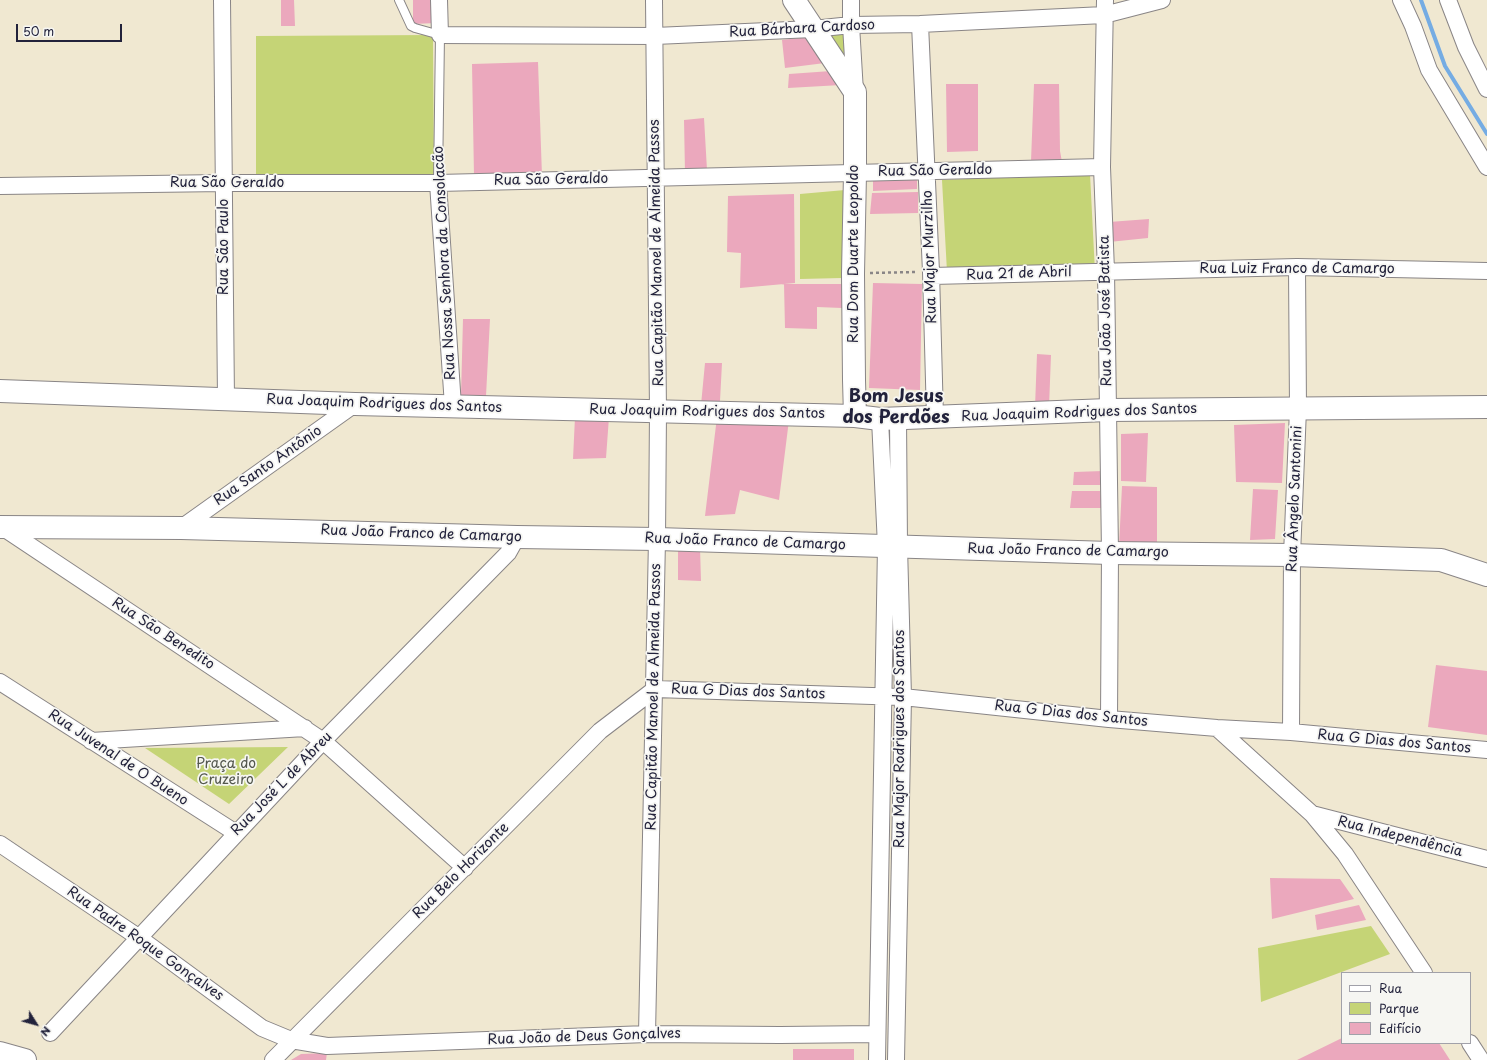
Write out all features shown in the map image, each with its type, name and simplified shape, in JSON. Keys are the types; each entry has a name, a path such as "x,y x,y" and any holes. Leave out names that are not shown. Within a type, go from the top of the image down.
{"street":[{"name":"Rua São Paulo","path":"222,0 226,399"},
{"name":"Rua Nossa Senhora da Consolacão","path":"439,0 440,35"},
{"name":"Rua Capitão Manoel de Almeida Passos","path":"647,1034 658,539 654,0"},
{"path":"794,0 855,92"},
{"path":"851,0 855,92"},
{"name":"Rua Bárbara Cardoso","path":"440,35 655,36 851,25 920,24 1104,8 1162,0"},
{"path":"1401,0 1413,26 1429,70 1487,167"},
{"path":"1448,0 1466,46 1487,89"},
{"name":"Rua João José Batista","path":"1104,8 1102,167 1106,271 1110,553 1109,719"},
{"name":"Rua Major Murzilho","path":"920,24 931,274 935,417"},
{"name":"Rua Dom Duarte Leopoldo","path":"855,92 853,274 855,416"},
{"name":"Rua São Geraldo","path":"0,186 224,183 438,183 1102,167"},
{"name":"Rua Nossa Senhora da Consolacão","path":"438,183 453,406"},
{"name":"Rua Luiz Franco de Camargo","path":"1106,271 1297,267 1487,271"},
{"name":"Rua Ângelo Santonini","path":"1291,732 1292,555 1298,409 1297,267"},
{"name":"Rua 21 de Abril","path":"931,274 1106,271"},
{"name":"Rua Joaquim Rodrigues dos Santos","path":"0,391 355,404 889,418 1108,410 1487,407"},
{"name":"Rua Santo Antônio","path":"181,528 355,404"},
{"name":"Rua Major Rodrigues dos Santos","path":"889,418 892,546 903,697 896,1060"},
{"name":"Rua João Franco de Camargo","path":"1,527 181,528 516,537 658,539 1110,553 1292,555 1441,560 1487,575"},
{"name":"Rua São Benedito","path":"1,527 323,741"},
{"name":"Rua José L de Abreu","path":"50,1033 138,937 323,741 508,552 516,537"},
{"name":"Rua Major Rodrigues dos Santos","path":"877,1060 884,696 892,546"},
{"name":"Rua Juvenal de O Bueno","path":"0,682 236,833"},
{"name":"Rua G Dias dos Santos","path":"655,689 903,697 1109,719 1217,728 1291,732 1487,750"},
{"name":"Rua Belo Horizonte","path":"273,1060 291,1040 465,868 600,731 655,689"},
{"path":"91,741 305,728"},
{"path":"1217,728 1312,814 1345,854 1423,972"},
{"path":"323,741 465,868"},
{"name":"Rua Independência","path":"1312,814 1487,859"},
{"name":"Rua Padre Roque Gonçalves","path":"0,844 138,937 262,1028 291,1040"},
{"name":"Rua João de Deus Gonçalves","path":"291,1040 327,1046 647,1034 877,1034"},
{"path":"1471,1044 1481,1060"},
{"path":"0,1052 25,1060"}],"lane":[{"path":"400,0 410,26 440,35"},
{"name":"Rua Nossa Senhora da Consolacão","path":"438,183 440,35"}],"path":[{"path":"853,274 931,274"}],"green space":[{"path":"844,34 846,63 826,35"},
{"path":"433,35 434,177 256,175 256,36"},
{"path":"1090,174 1095,272 947,272 942,180"},
{"path":"845,190 842,278 800,279 800,194"},
{"name":"Praça do Cruzeiro","path":"288,747 229,804 145,748"},
{"path":"1371,926 1390,954 1261,1002 1258,948"}],"building":[{"path":"281,0 294,0 295,26 281,26"},
{"path":"413,0 435,0 436,23 413,24"},
{"path":"809,37 825,63 785,68 782,40"},
{"path":"538,62 542,176 474,176 472,64"},
{"path":"831,71 841,85 788,88 789,74"},
{"path":"946,84 978,84 978,151 947,152"},
{"path":"1034,84 1059,84 1060,151 1062,162 1031,161"},
{"path":"704,118 707,170 685,173 684,120"},
{"path":"873,179 917,179 917,189 873,191"},
{"path":"918,192 918,213 870,214 872,193"},
{"path":"794,194 795,283 740,288 741,253 727,252 728,196"},
{"path":"1149,219 1148,238 1109,242 1109,222"},
{"path":"873,283 922,284 920,390 869,388"},
{"path":"784,284 842,284 842,308 817,307 817,329 785,328"},
{"path":"463,319 490,319 486,396 461,395"},
{"path":"1037,354 1051,355 1049,407 1035,407"},
{"path":"705,363 722,363 720,401 701,405"},
{"path":"575,417 609,417 606,458 573,459"},
{"path":"717,417 789,420 779,500 740,490 735,514 705,516"},
{"path":"1285,423 1282,483 1236,482 1234,425"},
{"path":"1148,433 1146,482 1121,481 1121,434"},
{"path":"1103,471 1101,485 1073,485 1074,472"},
{"path":"1122,486 1157,487 1157,547 1119,546"},
{"path":"1253,489 1278,490 1275,539 1250,540"},
{"path":"1072,491 1100,491 1102,508 1070,508"},
{"path":"678,546 700,547 701,581 678,580"},
{"path":"1436,665 1487,671 1487,735 1428,727"},
{"path":"1270,878 1340,879 1354,899 1272,919"},
{"path":"1359,905 1366,920 1317,930 1315,915"},
{"path":"1341,1038 1341,1044 1440,1044 1450,1060 1297,1060"},
{"path":"793,1049 854,1049 854,1060 793,1060"},
{"path":"327,1053 326,1060 291,1060 301,1054"}],"waterway":[{"path":"1421,0 1445,66 1487,134"}],"district":[{"name":"Bom Jesus dos Perdões","path":"896,407"}]}
